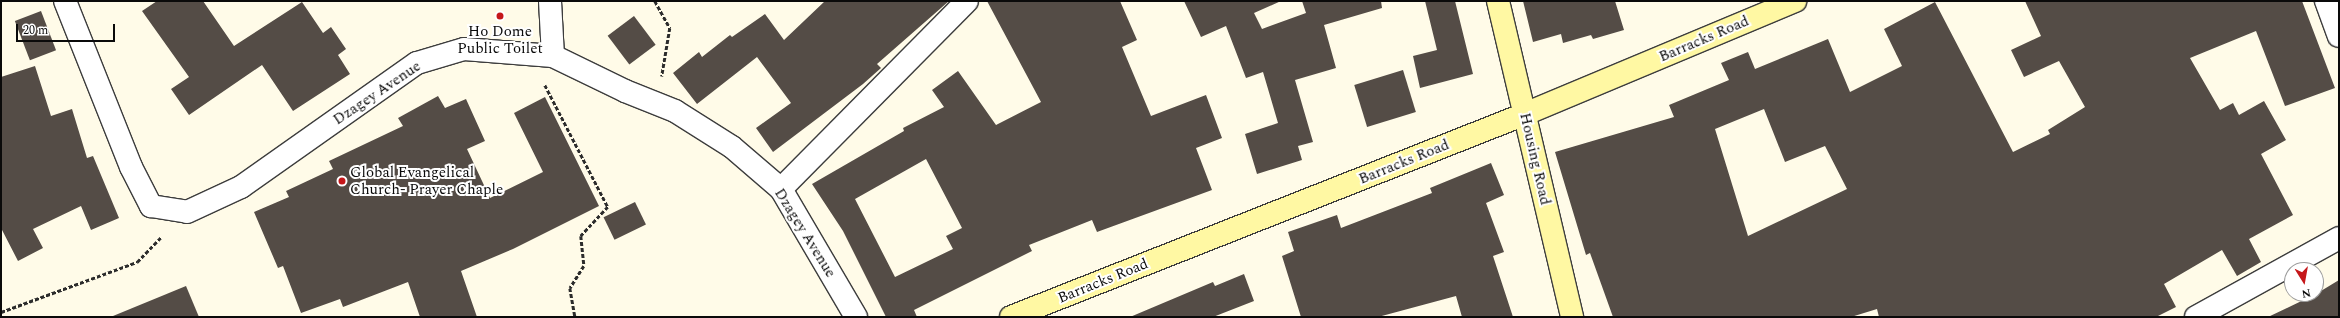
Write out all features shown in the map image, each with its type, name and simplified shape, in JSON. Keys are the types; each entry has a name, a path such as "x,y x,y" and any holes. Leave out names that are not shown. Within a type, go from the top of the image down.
{"street":[{"path":"65,1 131,167 151,206 187,212"},
{"path":"550,1 553,56"},
{"path":"781,189 967,1"},
{"name":"Housing Road","path":"1498,1 1572,317"},
{"name":"Barracks Road","path":"1011,317 1525,114 1795,1"},
{"path":"2326,1 2339,36"},
{"name":"Dzagey Avenue","path":"187,212 240,187 417,63 464,49 553,56 675,111 732,147 781,189 856,317"},
{"path":"2196,317 2339,238"}],"path":[{"path":"655,1 670,28 657,104"},
{"path":"530,54 608,206 581,236 584,266 570,288 575,317"},
{"path":"1,312 137,262 187,212"}],"building":[{"path":"157,1 203,1 234,46 302,2 323,33 331,27 346,49 338,55 350,74 293,111 262,65 189,115 171,89 189,77 142,11"},
{"path":"825,1 949,1 877,64 881,68 863,84 773,152 756,128 791,103 757,57 697,104 673,73 699,52 702,57 730,35 732,37 765,14 784,40"},
{"path":"987,1 1120,1 1137,40 1122,47 1151,116 1206,95 1222,138 1196,148 1212,190 1097,232 1092,220 1029,245 1032,251 914,310 917,317 886,317 843,231 812,184 904,131 903,128 944,107 932,90 958,71 996,125 1041,102","holes":["926,159 962,228 946,236 953,249 895,277 855,199"]},
{"path":"1184,1 1281,1 1254,13 1262,29 1306,13 1302,1 1381,1 1382,8 1324,25 1336,68 1295,80 1313,142 1298,146 1302,160 1257,174 1245,134 1278,123 1263,72 1246,78 1226,26 1201,37"},
{"path":"1425,1 1455,1 1473,74 1420,88 1413,56 1437,50"},
{"path":"1523,1 1615,1 1624,30 1593,39 1591,35 1563,43 1561,34 1533,42"},
{"path":"2025,1 2302,1 2335,88 2285,106 2256,31 2190,58 2220,110 2233,103 2239,115 2264,101 2286,140 2261,154 2293,215 2249,239 2261,262 2237,276 2222,250 2164,284 2176,307 2156,317 1879,317 1877,309 1851,317 1613,317 1590,253 1586,255 1555,152 1674,117 1669,105 1729,80 1721,63 1748,52 1755,69 1828,39 1850,92 1902,66 1884,29 1935,2 2013,152 2050,134 2048,130 2085,107 2059,61 2024,77 2011,50 2041,36","holes":["1764,109 1785,162 1825,146 1847,189 1748,236 1715,129"]},
{"path":"41,11 56,50 30,60 15,21"},
{"path":"634,16 656,45 629,65 608,36"},
{"path":"35,66 51,116 72,109 87,158 93,156 119,218 91,230 81,206 33,229 43,248 18,261 1,228 1,77"},
{"path":"1403,70 1416,112 1367,127 1354,85"},
{"path":"438,96 445,108 466,99 485,141 467,149 490,198 543,172 514,113 545,97 599,206 513,249 461,271 477,317 420,317 408,282 343,307 340,299 301,313 283,266 278,268 254,212 289,197 286,191 333,169 329,161 403,126 398,118"},
{"path":"1491,163 1504,195 1486,203 1504,252 1493,256 1513,317 1462,317 1456,296 1378,317 1301,317 1282,256 1294,251 1288,232 1337,215 1341,228 1432,193 1430,188"},
{"path":"635,202 646,224 615,240 604,217"},
{"path":"1244,274 1254,301 1213,317 1130,317 1213,282 1215,286"},
{"path":"2339,280 2339,317 2268,317 2299,302 2324,302 2324,289"},
{"path":"186,286 199,317 113,317 113,316"}],"place":[{"name":"Ho Dome Public Toilet","path":"500,16"},
{"name":"Global Evangelical Church- Prayer Chaple","path":"342,181"}]}
